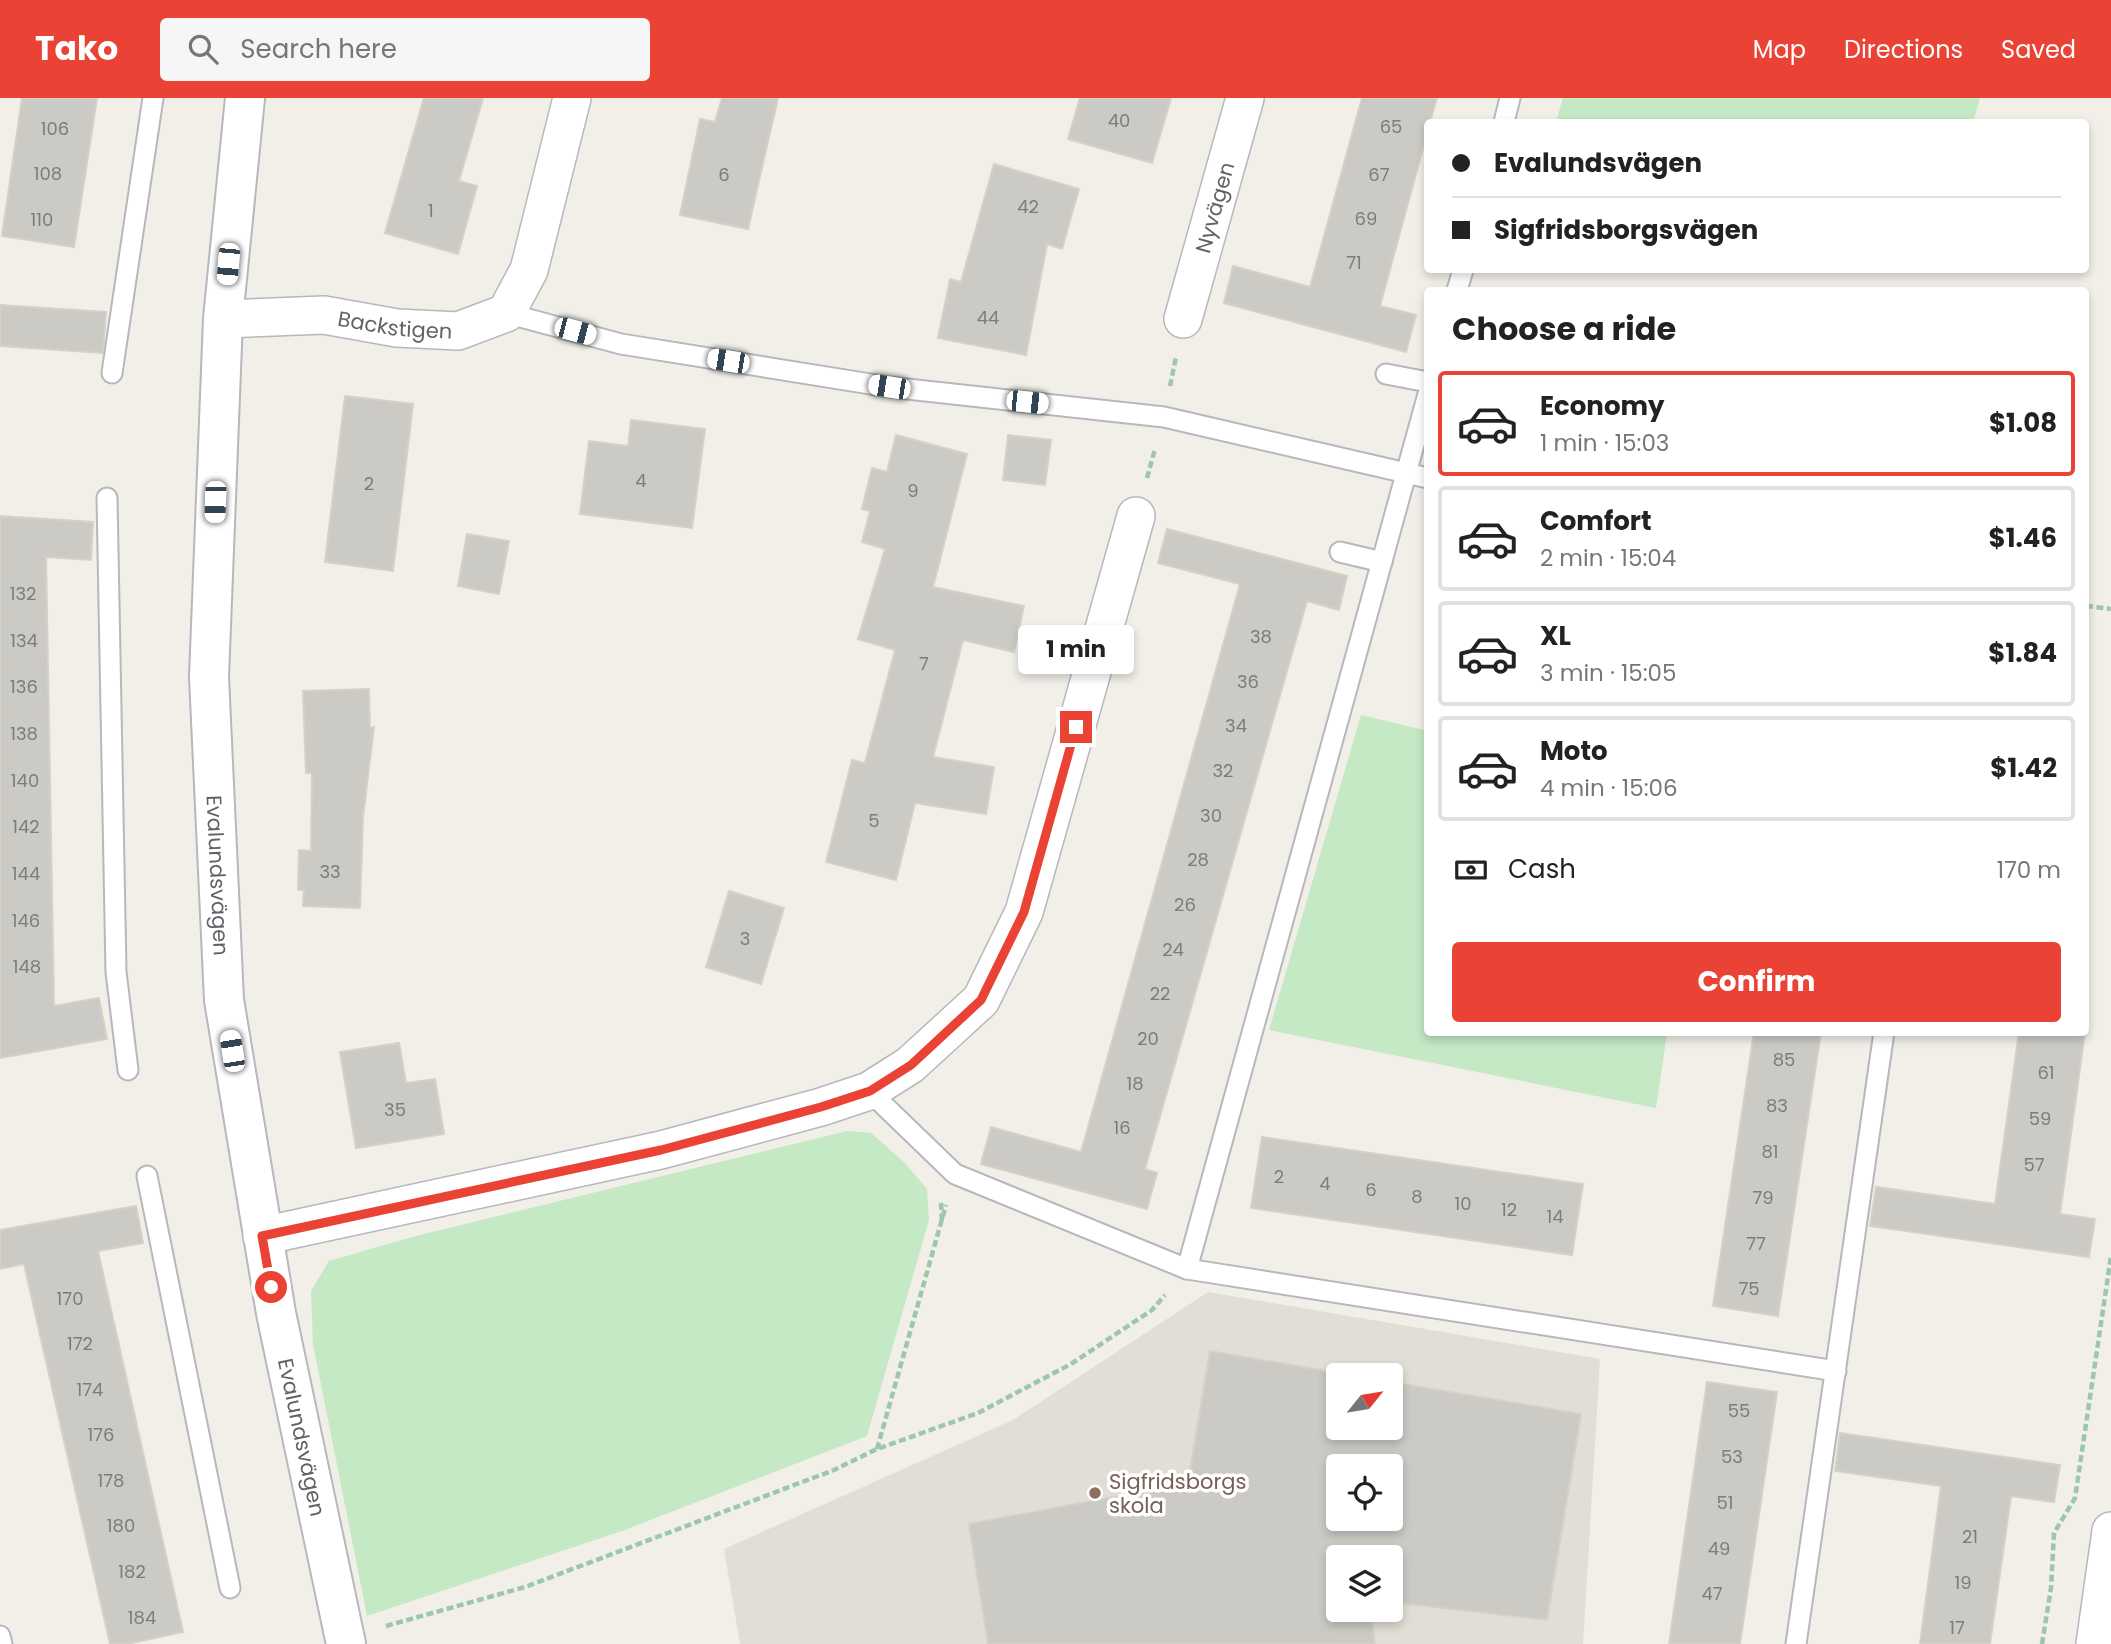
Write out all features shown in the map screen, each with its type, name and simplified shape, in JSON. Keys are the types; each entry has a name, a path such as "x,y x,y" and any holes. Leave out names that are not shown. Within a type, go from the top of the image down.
{"street":[{"name":"Evalundsvägen","path":"245,98 223,319 209,677 225,1000 276,1313 360,1636"},
{"path":"506,313 529,270 572,98"},
{"name":"Nyvägen","path":"1183,319 1245,98"},
{"name":"Backstigen","path":"223,319 324,315 397,328 458,331 506,313"},
{"path":"262,1236 661,1150 870,1091 911,1065 981,1000 1024,912 1136,516"},
{"path":"2095,1644 2111,1531"}],"lane":[{"path":"112,373 153,98"},
{"path":"1505,119 1510,98"},
{"path":"506,313 621,344 889,387 1164,417 1424,477"},
{"path":"1386,374 1424,381"},
{"path":"1187,1269 1424,408"},
{"path":"107,498 116,972 128,1070"},
{"path":"1340,552 1382,562"},
{"path":"1796,1644 1883,1036"},
{"path":"870,1091 955,1174 1187,1269 1836,1371"},
{"path":"146,1177 230,1588"},
{"path":"0,1636 2,1644"}],"path":[{"path":"2089,606 2111,609"},
{"path":"877,1449 955,1174"},
{"path":"2042,1644 2052,1588 2054,1533 2075,1498 2111,1256"},
{"path":"360,1636 525,1587 834,1470 877,1449 978,1413 1071,1364 1152,1310 1187,1269"}],"shaded area":[{"name":"Sigfridsborgs skola","path":"1208,1292 1600,1359 1583,1644 740,1644 724,1549 1013,1420"}],"green space":[{"path":"1563,98 1980,98 1974,119 1557,119"},
{"path":"1361,715 1424,730 1424,1036 1667,1036 1656,1108 1269,1030"},
{"path":"847,1131 871,1133 905,1163 927,1189 929,1220 867,1436 622,1531 367,1616 313,1344 311,1291 329,1261 412,1237"}],"building":[{"path":"22,98 97,98 74,247 2,236"},
{"path":"424,98 483,98 459,181 477,186 458,254 385,233"},
{"path":"722,98 778,98 748,229 680,215 700,119 715,122"},
{"path":"1080,98 1171,98 1152,163 1068,139"},
{"path":"1362,98 1437,98 1431,119 1424,119 1424,145 1380,306 1416,315 1406,352 1224,303 1233,266 1310,287"},
{"path":"994,164 1079,189 1062,249 1047,244 1026,355 938,338 950,279 961,282"},
{"path":"0,305 106,312 103,353 0,346"},
{"path":"345,396 413,404 393,571 325,562"},
{"path":"631,420 705,429 692,528 580,514 589,441 628,446"},
{"path":"896,435 967,454 933,587 1024,606 1014,652 963,640 933,757 994,767 986,814 915,803 896,880 826,862 852,760 865,763 895,650 858,639 885,549 862,542 870,511 862,509 872,468 887,472"},
{"path":"1008,435 1051,440 1045,485 1003,480"},
{"path":"0,516 93,522 91,560 46,557 54,1006 99,998 107,1039 0,1058"},
{"path":"1167,529 1347,576 1339,610 1307,601 1145,1169 1157,1173 1147,1209 981,1164 991,1127 1081,1152 1240,584 1158,563"},
{"path":"467,534 509,541 499,594 458,586"},
{"path":"369,689 370,728 374,727 363,817 360,908 303,906 304,890 298,890 299,850 311,851 312,773 306,773 303,691"},
{"path":"729,891 784,908 761,984 706,967"},
{"path":"1753,1036 1820,1036 1778,1316 1713,1306"},
{"path":"2018,1036 2084,1036 2060,1214 2095,1219 2089,1257 1870,1226 1876,1187 1995,1204"},
{"path":"399,1043 406,1083 435,1079 444,1134 356,1148 340,1052"},
{"path":"1262,1137 1583,1184 1572,1255 1251,1208"},
{"path":"136,1206 143,1243 98,1251 183,1632 127,1644 110,1644 24,1264 0,1269 0,1230"},
{"path":"1210,1351 1326,1371 1326,1440 1404,1440 1404,1384 1581,1414 1547,1620 1403,1603 1403,1545 1326,1545 1326,1622 1372,1622 1375,1644 988,1644 969,1524 1188,1483"},
{"path":"1707,1382 1777,1392 1740,1644 1669,1644"},
{"path":"1840,1433 2060,1465 2054,1502 2011,1496 1990,1644 1920,1644 1941,1486 1835,1471"}],"place":[{"name":"Sigfridsborgs skola","path":"1095,1493"}],"route":[{"path":"271,1287 262,1236 661,1150 870,1091 911,1065 981,1000 1024,912 1076,727"}]}
